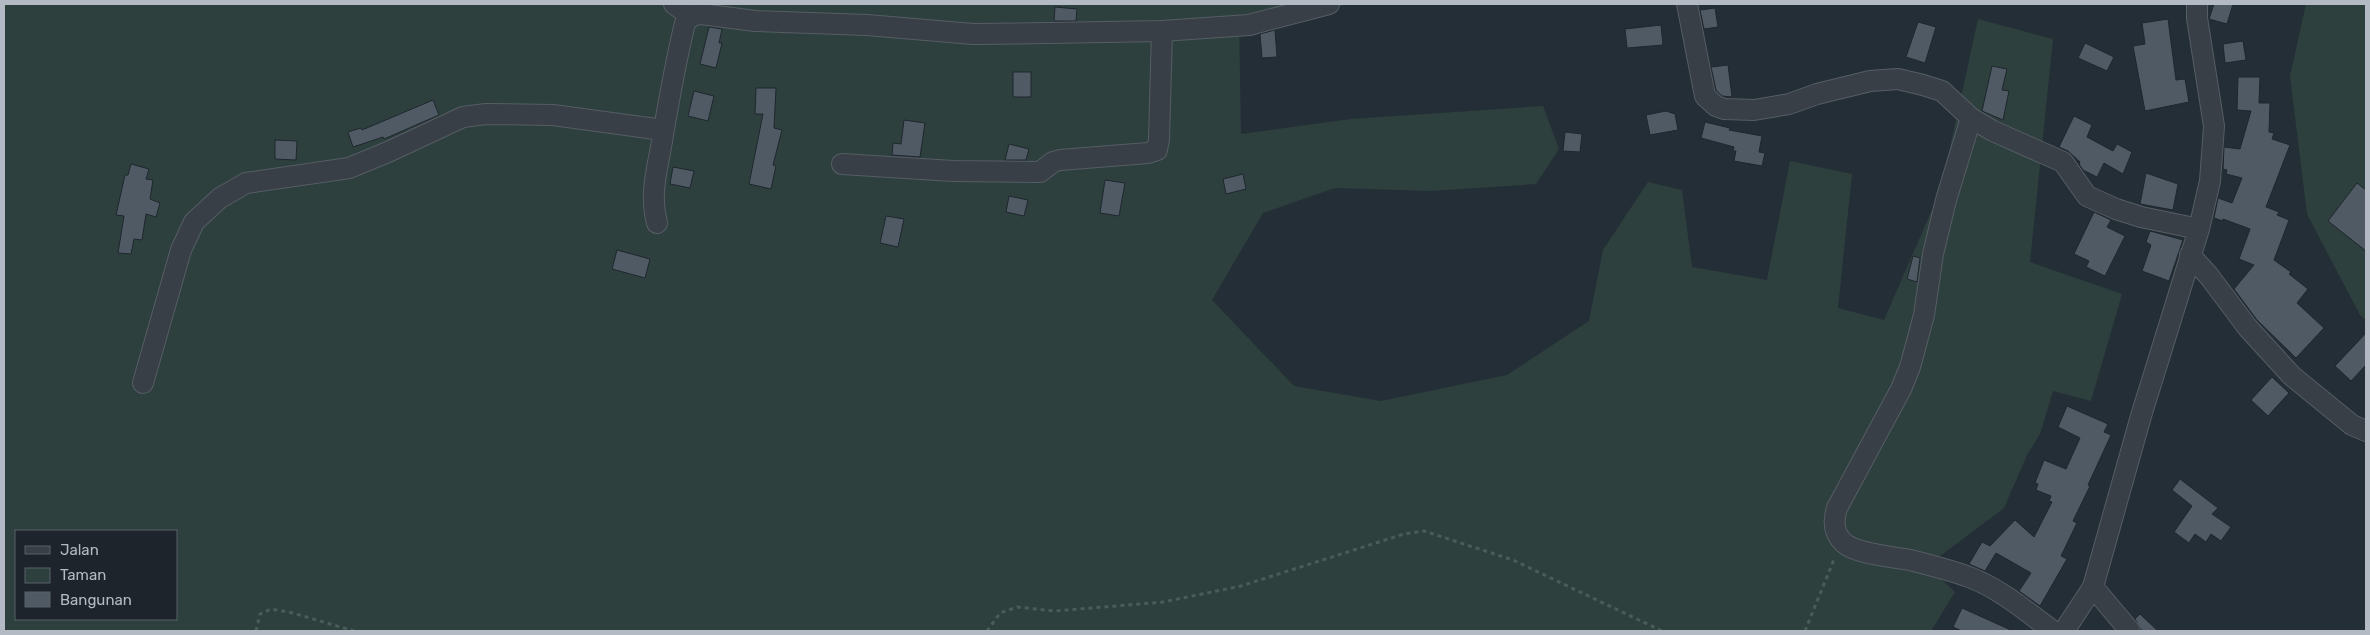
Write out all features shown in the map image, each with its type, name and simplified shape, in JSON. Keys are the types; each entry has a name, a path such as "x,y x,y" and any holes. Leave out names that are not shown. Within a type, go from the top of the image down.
{"street":[{"path":"674,4 691,16"},
{"path":"657,223 653,207 654,181 685,23 691,16 701,14 755,21 867,24 973,34 1162,31 1249,25 1329,4"},
{"path":"1687,4 1705,96 1716,106 1724,109 1754,110 1789,104 1848,86 1898,79 1942,91 1971,118 2007,138 2054,156 2062,162 2087,196 2116,209 2141,217 2199,229"},
{"path":"2064,631 2093,588 2128,459 2199,229 2210,181 2214,126 2196,18 2197,4"},
{"path":"842,164 953,171 1040,172 1052,162 1060,160 1148,153 1156,150 1159,139 1162,31"},
{"path":"143,382 181,250 194,222 220,198 246,183 349,168 463,117 486,114 553,115 663,130"},
{"path":"1971,118 1946,200 1932,263 1924,315 1910,367 1901,389 1837,508 1834,523 1837,535 1845,544 1858,549 1941,568 1982,582 2053,631"},
{"path":"2190,256 2209,276 2248,328 2292,376 2352,425 2366,431"},
{"path":"2093,588 2130,631"}],"path":[{"path":"986,631 1000,613 1017,607 1055,610 1163,602 1241,586 1404,534 1424,531 1513,560 1662,631"},
{"path":"1804,631 1842,540"},
{"path":"256,631 260,614 271,609 293,613 354,631"}],"green space":[{"path":"4,4 1354,4 1239,19 1241,134 1351,119 1543,106 1559,149 1536,184 1430,191 1335,188 1263,213 1212,300 1294,386 1381,401 1507,375 1589,321 1603,250 1648,182 1682,190 1692,267 1767,280 1790,161 1852,174 1838,308 1884,320 1941,189 1978,19 2053,39 2030,262 2122,294 2091,401 2053,391 2040,434 2027,455 2004,508 1927,566 1955,592 1931,631 4,631"},
{"path":"2306,4 2366,4 2366,320 2360,315 2307,214 2290,76"}],"building":[{"path":"2214,4 2233,4 2227,24 2209,19"},
{"path":"1055,7 1077,9 1076,21 1054,21"},
{"path":"1715,8 1718,27 1704,29 1700,10"},
{"path":"2168,19 2176,80 2185,79 2189,102 2145,111 2133,46 2145,44 2142,23"},
{"path":"1918,22 1936,27 1925,63 1906,57"},
{"path":"1661,25 1663,45 1627,48 1625,29"},
{"path":"709,27 722,29 719,43 722,43 716,68 700,64"},
{"path":"1275,30 1277,57 1262,58 1260,34"},
{"path":"2243,41 2246,60 2225,63 2223,44"},
{"path":"2085,43 2114,57 2107,71 2078,58"},
{"path":"1728,65 1732,97 1722,96 1716,90 1711,67"},
{"path":"1992,66 2007,69 2002,90 2009,91 2003,120 1982,111"},
{"path":"1013,72 1031,72 1031,97 1013,97"},
{"path":"2238,77 2260,77 2259,103 2270,103 2269,132 2274,133 2272,139 2290,145 2266,207 2279,212 2277,215 2289,220 2274,260 2291,272 2289,274 2308,289 2297,303 2324,328 2296,358 2257,320 2234,289 2254,265 2239,259 2250,229 2223,219 2223,221 2214,218 2218,198 2232,203 2242,178 2226,174 2227,170 2223,169 2224,147 2240,149 2251,111 2237,110"},
{"path":"756,88 776,88 774,128 782,130 773,165 776,166 771,189 749,184 763,114 755,114"},
{"path":"694,91 714,96 708,121 688,116"},
{"path":"433,100 439,115 384,139 383,137 353,147 348,132 361,128 362,130"},
{"path":"1666,111 1675,114 1678,130 1650,135 1646,115"},
{"path":"2074,116 2092,125 2087,137 2113,151 2117,144 2132,152 2123,174 2104,163 2097,177 2083,170 2079,164 2080,162 2068,151 2059,147"},
{"path":"904,120 925,123 920,157 892,155 893,143 901,144"},
{"path":"1705,122 1730,128 1729,130 1762,136 1759,152 1765,153 1762,166 1734,161 1736,151 1733,151 1734,147 1701,138"},
{"path":"1565,132 1582,134 1580,152 1563,151"},
{"path":"275,140 297,141 296,160 275,159"},
{"path":"1009,144 1029,149 1026,160 1005,160"},
{"path":"131,164 149,169 146,179 153,180 150,199 160,203 156,217 146,214 142,240 134,239 131,254 118,253 124,216 116,215 125,175 128,175"},
{"path":"673,167 694,171 690,188 670,184"},
{"path":"2146,173 2178,184 2173,210 2140,204"},
{"path":"1243,174 1246,189 1226,194 1223,179"},
{"path":"1105,180 1125,183 1119,216 1100,213"},
{"path":"2357,183 2366,190 2366,251 2328,221"},
{"path":"1009,196 1028,200 1024,216 1006,212"},
{"path":"2094,212 2111,220 2107,227 2125,236 2105,276 2086,267 2089,261 2074,254"},
{"path":"886,216 904,219 898,247 880,243"},
{"path":"2150,231 2183,240 2169,281 2142,271 2151,245 2146,242"},
{"path":"617,250 650,259 645,278 612,269"},
{"path":"1913,256 1920,258 1917,282 1907,279"},
{"path":"2366,333 2366,365 2351,381 2335,366"},
{"path":"2272,377 2289,393 2268,416 2251,400"},
{"path":"2067,406 2108,424 2104,432 2111,435 2073,521 2077,523 2061,556 2067,559 2040,606 2019,591 2031,573 1996,553 1985,571 1969,564 1982,542 1990,546 2015,520 2034,537 2052,502 2049,501 2051,496 2036,490 2038,484 2035,483 2044,460 2066,469 2080,438 2058,427"},
{"path":"2180,479 2218,508 2212,514 2231,527 2221,541 2211,534 2206,542 2195,534 2189,543 2174,532 2192,506 2172,490"},
{"path":"1962,608 2013,631 1962,631 1953,627"},
{"path":"2140,614 2158,631 2142,631 2135,619"}]}
